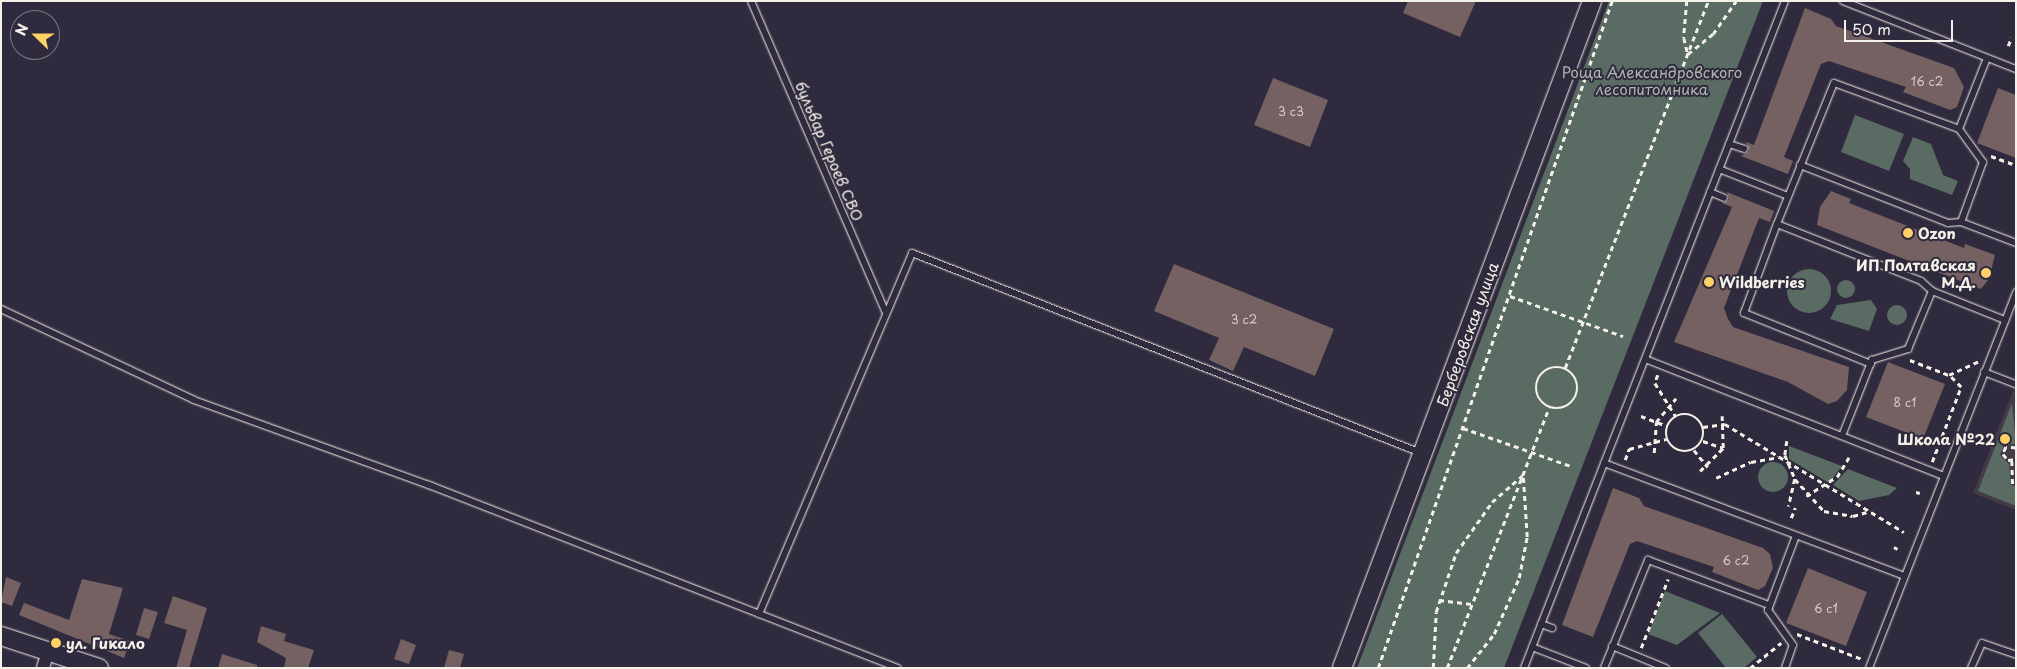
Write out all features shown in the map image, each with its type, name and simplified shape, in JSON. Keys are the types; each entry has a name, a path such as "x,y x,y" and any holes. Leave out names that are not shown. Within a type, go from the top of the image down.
{"street":[{"name":"Берберовская улица","path":"1342,668 1592,1"},
{"path":"1,636 45,660 99,668"}],"lane":[{"name":"бульвар Героев СВО","path":"751,1 885,311"},
{"path":"1524,668 1785,1"},
{"path":"1843,1 2016,69"},
{"path":"1959,130 1987,58"},
{"path":"1871,364 1744,313 1800,165 1834,83 1959,130 1976,150 1982,168 1961,222"},
{"path":"1729,144 1744,149"},
{"path":"1800,165 1948,224 1961,222 2016,243"},
{"path":"1719,169 1788,196"},
{"path":"1710,192 1724,198"},
{"path":"1777,224 1922,281 1932,292 2005,320"},
{"path":"759,614 885,311 912,253 1422,454"},
{"path":"1842,436 1875,357 1894,353 1912,344 1932,292"},
{"path":"1870,665 2016,292"},
{"path":"1,310 194,400 429,485 898,668"},
{"path":"1645,359 1944,476"},
{"path":"1984,372 2016,384"},
{"path":"1604,463 1795,538 1904,576"},
{"path":"1769,605 1795,538"},
{"path":"1604,668 1645,564 1653,560 1769,605 1780,627 1793,645 1785,668"},
{"path":"1541,624 1552,628"},
{"path":"1971,668 1982,643 2016,655"},
{"path":"1532,646 1586,668"},
{"path":"1612,646 1666,668"}],"path":[{"path":"1378,668 1464,428 1612,1"},
{"path":"1687,1 1684,38 1688,54"},
{"path":"1565,368 1708,1"},
{"path":"1688,54 1713,34 1736,1"},
{"path":"2008,46 2011,38"},
{"path":"1976,150 2016,166"},
{"path":"1510,296 1623,336"},
{"path":"1894,353 1949,375 1961,387 1928,470"},
{"path":"1949,375 1991,354"},
{"path":"1662,366 1655,383 1676,417"},
{"path":"1550,368 1565,368 1576,378 1578,393 1564,409 1549,408 1538,399 1538,377 1550,368"},
{"path":"1654,453 1653,443 1656,422 1668,404 1676,398"},
{"path":"1447,668 1549,408"},
{"path":"1641,416 1667,426"},
{"path":"1700,471 1708,467 1723,448 1725,424 1722,416"},
{"path":"1676,417 1695,417 1703,427 1702,440 1694,450 1681,452 1667,439 1667,426 1676,417"},
{"path":"1703,427 1725,424 1904,532"},
{"path":"1464,428 1571,466"},
{"path":"1621,470 1629,449 1667,439"},
{"path":"1702,440 1723,448"},
{"path":"1787,441 1789,463 1795,479 1806,496 1824,511 1838,515 1870,512"},
{"path":"2016,448 2004,450 2005,458 2012,461 2016,459"},
{"path":"1694,450 1708,467"},
{"path":"1806,496 1827,486 1849,456"},
{"path":"1716,478 1751,462 1780,457"},
{"path":"2012,461 2013,486"},
{"path":"1433,668 1439,600 1466,535 1492,502 1523,475"},
{"path":"1468,668 1494,634 1519,578 1527,537 1523,475"},
{"path":"1789,506 1795,479"},
{"path":"1791,518 1795,508"},
{"path":"1638,656 1672,568"},
{"path":"1439,600 1472,604"},
{"path":"1780,627 1870,665"},
{"path":"1750,668 1788,638"}],"shaded area":[{"name":"Школа №22","path":"2016,383 2016,510 1973,493"}],"green space":[{"name":"Роща Александровского лесопитомника","path":"1609,1 1763,1 1504,668 1357,668"},
{"path":"1855,115 1904,134 1889,171 1841,152"},
{"path":"1913,137 1931,144 1943,175 1958,181 1952,195 1910,179 1910,169 1903,161"},
{"path":"1813,269 1825,275 1830,282 1830,300 1825,307 1818,312 1805,313 1797,310 1790,303 1787,287 1790,279 1797,272"},
{"path":"1846,280 1852,283 1855,289 1852,295 1846,298 1840,295 1837,289 1840,283"},
{"path":"1871,300 1877,309 1869,331 1830,319 1837,305"},
{"path":"1897,305 1904,308 1907,315 1904,322 1897,325 1890,322 1887,315 1890,308"},
{"name":"Школа №22","path":"2012,403 2016,444 2004,445 2000,455 2009,464 2011,485 2015,486 2016,463 2016,506 1978,491"},
{"path":"1789,446 1842,466 1829,483 1789,459"},
{"path":"1773,462 1784,466 1788,477 1784,488 1773,492 1762,488 1758,477 1762,466"},
{"path":"1848,469 1897,488 1889,495 1859,501 1833,485"},
{"path":"1665,591 1720,613 1677,645 1648,634"},
{"path":"1722,614 1757,657 1744,668 1726,668 1698,633"}],"building":[{"path":"1408,1 1476,1 1460,37 1403,13"},
{"path":"1805,8 1831,19 1836,26 1954,68 1964,87 1957,107 1950,110 1903,92 1906,87 1829,61 1821,64 1784,157 1793,161 1788,174 1741,156 1749,151 1746,142 1754,145"},
{"path":"1273,78 1328,100 1310,147 1254,125"},
{"path":"1998,88 2016,95 2016,158 1977,143"},
{"path":"1831,191 1851,199 1849,203 1964,248 1965,244 1995,255 1989,279 1981,289 1817,225 1820,207"},
{"path":"1727,192 1774,211 1770,222 1759,218 1724,308 1728,319 1733,327 1849,367 1847,390 1837,401 1828,404 1788,382 1674,342 1732,207 1722,203 1729,200"},
{"path":"1174,264 1334,329 1315,376 1244,347 1233,371 1209,360 1219,338 1154,311"},
{"path":"1888,362 1945,384 1923,439 1866,417"},
{"path":"1613,488 1639,498 1644,506 1763,548 1770,554 1773,568 1765,586 1758,590 1712,572 1714,567 1637,541 1630,544 1593,637 1562,625"},
{"path":"1808,568 1867,592 1846,646 1786,623"},
{"path":"6,577 21,583 12,606 1,602"},
{"path":"82,579 123,588 109,634 130,641 124,658 19,615 24,603 69,620"},
{"path":"173,596 207,608 189,668 176,668 187,630 164,623"},
{"path":"144,608 158,612 149,639 136,635"},
{"path":"261,626 286,634 284,641 314,650 308,668 284,668 286,658 257,642"},
{"path":"401,639 416,645 409,664 394,659"},
{"path":"449,650 464,654 460,668 444,668"},
{"path":"222,654 257,665 257,668 218,668"}],"place":[{"name":"Ozon","path":"1908,233"},
{"name":"ИП Полтавская М.Д.","path":"1986,273"},
{"name":"Wildberries","path":"1709,282"},
{"name":"Школа №22","path":"2005,439"},
{"name":"ул. Гикало","path":"56,643"}]}
